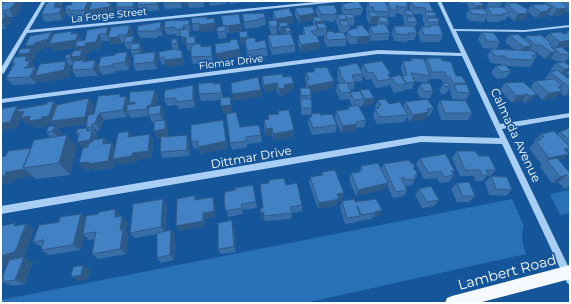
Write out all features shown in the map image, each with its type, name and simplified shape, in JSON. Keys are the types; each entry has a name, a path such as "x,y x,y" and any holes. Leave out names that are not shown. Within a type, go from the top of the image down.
{"main road":[{"name":"Lambert Road","path":"452,303 569,275"}],"street":[{"path":"1,74 44,1"},
{"name":"La Forge Street","path":"25,32 338,1"},
{"name":"Calmada Avenue","path":"439,1 569,275"},
{"path":"453,30 525,31 570,26"},
{"name":"Flomar Drive","path":"1,100 378,52 465,55"},
{"path":"499,127 570,114"},
{"name":"Dittmar Drive","path":"1,210 421,139 505,141"}],"shaded area":[{"path":"570,190 570,213 560,215 550,194"},
{"path":"512,199 524,226 522,236 526,254 305,303 1,303 1,300"}],"building":[{"path":"17,1 9,10 1,11 1,6 4,2"},
{"path":"48,1 56,1 54,8 62,7 59,13 41,15"},
{"path":"88,1 84,10 65,10 67,5 71,5 72,2"},
{"path":"92,1 107,1 107,3 111,3 109,7 89,10"},
{"path":"117,1 134,1 133,7 116,7"},
{"path":"138,1 157,1 157,4 137,5"},
{"path":"180,1 180,2 163,2"},
{"path":"358,1 363,8 346,10 342,4"},
{"path":"385,1 389,12 374,11 373,7 369,7 368,2"},
{"path":"388,1 406,1 408,6 406,6 407,8 396,6 397,10 391,10"},
{"path":"411,1 429,2 433,11 426,11 425,8 414,7"},
{"path":"479,1 484,5 476,6 472,2"},
{"path":"491,1 499,1 502,3 495,4"},
{"path":"551,1 559,1 568,8 557,9 546,2 552,2"},
{"path":"516,3 529,10 526,11 529,13 518,14 507,4"},
{"path":"546,4 552,8 548,9 551,10 541,12 531,5"},
{"path":"334,5 337,13 334,15 321,14 317,6"},
{"path":"312,7 315,13 299,16 295,8"},
{"path":"487,7 505,8 509,13 502,14 503,15 492,15"},
{"path":"289,8 293,16 276,19 273,11"},
{"path":"469,9 484,9 488,15 471,13"},
{"path":"405,10 412,11 414,15 406,15"},
{"path":"368,12 375,12 379,16 371,17"},
{"path":"425,12 435,12 436,16 426,16"},
{"path":"264,13 265,18 244,22 242,14"},
{"path":"6,14 1,22 1,15"},
{"path":"239,14 241,24 228,26 223,25 221,16"},
{"path":"352,14 355,18 348,19 346,16 347,19 340,20 337,15"},
{"path":"207,17 207,19 214,18 215,23 199,25 199,23 192,24 191,18"},
{"path":"313,17 320,17 323,21 315,22"},
{"path":"378,17 386,17 389,22 380,22"},
{"path":"407,17 415,17 417,22 408,22"},
{"path":"427,18 438,18 439,22 428,22"},
{"path":"189,20 189,25 184,25 182,29 174,29 174,27 164,28 165,21"},
{"path":"276,20 278,25 276,25 276,27 271,27 268,21"},
{"path":"339,21 347,21 350,25 342,26"},
{"path":"161,22 160,29 156,29 156,31 137,31 138,26"},
{"path":"287,22 288,26 280,27 279,23"},
{"path":"324,23 327,28 319,29 316,24"},
{"path":"376,24 385,24 390,33 373,34 370,26 377,26"},
{"path":"130,25 127,35 118,35 118,37 108,38 111,27"},
{"path":"316,25 318,30 311,31 314,35 316,35 320,42 301,45 298,37 299,35 305,34 303,27"},
{"path":"362,25 371,36 351,37 347,31 356,28 358,29 356,26"},
{"path":"430,25 439,25 443,35 424,35 421,27 431,27"},
{"path":"225,26 226,31 217,32 217,27"},
{"path":"394,26 414,26 417,33 408,33 409,35 396,34"},
{"path":"108,27 106,34 99,34 96,42 86,43 85,46 75,47 77,41 85,40 87,30"},
{"path":"289,27 291,31 286,32 285,28"},
{"path":"189,29 189,37 195,36 195,43 186,44 186,37 181,37 180,30"},
{"path":"72,31 71,34 78,33 76,40 49,44 54,34"},
{"path":"247,31 248,37 240,38 239,32"},
{"path":"333,31 334,33 343,32 347,39 328,40 325,34 327,34 326,32"},
{"path":"51,32 48,39 35,43 34,45 25,46 30,36"},
{"path":"482,32 494,33 500,42 487,41"},
{"path":"561,32 564,34 568,33 570,35 570,40 560,42 549,33"},
{"path":"291,34 295,45 272,48 268,35"},
{"path":"518,34 532,46 524,47 509,35"},
{"path":"541,35 551,43 549,44 554,47 551,47 556,52 551,52 541,45 536,45 525,36"},
{"path":"134,36 132,42 124,42 125,37"},
{"path":"247,38 255,38 256,42 265,40 267,48 248,51 245,42"},
{"path":"172,39 177,39 177,43 171,44"},
{"path":"237,39 240,49 216,54 215,44 230,42 230,40"},
{"path":"140,43 139,49 130,50 131,44"},
{"path":"194,44 201,44 201,47 211,46 212,56 191,57 191,48"},
{"path":"562,47 570,55 561,54 554,48"},
{"path":"31,48 29,53 18,54 20,49"},
{"path":"174,49 182,51 182,58 164,60 164,57 159,58 159,52"},
{"path":"491,49 534,51 537,56 532,55 535,60 507,59 505,56 495,56"},
{"path":"82,50 80,56 71,57 73,51"},
{"path":"127,52 125,62 112,64 112,66 98,67 101,57"},
{"path":"155,52 154,62 133,64 134,54"},
{"path":"71,54 70,58 65,58 66,55"},
{"path":"27,56 25,61 30,61 27,67 24,68 35,67 30,77 6,78 15,63 12,63 15,57"},
{"path":"411,58 424,59 430,76 411,73 415,82 406,83 402,76 407,75 403,61 410,61 412,60"},
{"path":"427,58 441,58 441,60 451,62 456,76 462,76 466,83 453,83 450,77 447,77 445,72 432,72"},
{"path":"84,60 83,62 95,60 93,69 72,70 74,61"},
{"path":"66,61 64,70 35,76 40,64"},
{"path":"382,61 390,73 388,75 391,79 378,81 373,72 368,73 363,64"},
{"path":"564,62 570,66 570,68 564,69 556,63"},
{"path":"357,63 363,74 352,75 355,82 347,83 351,92 341,93 337,84 346,83 339,73 341,73 338,67"},
{"path":"505,65 511,71 502,72 496,66"},
{"path":"327,67 334,81 309,86 306,80 309,80 306,72 313,72 315,70 314,68"},
{"path":"558,70 567,78 570,77 570,88 550,72"},
{"path":"282,74 283,77 291,76 294,83 284,85 285,88 279,89 277,83 264,85 262,76"},
{"path":"400,75 406,84 397,85 391,77"},
{"path":"258,77 261,90 232,94 231,83"},
{"path":"554,79 562,86 558,87 562,91 549,93 535,81"},
{"path":"213,82 213,84 220,83 222,93 199,94 198,84"},
{"path":"523,82 537,94 530,96 528,94 517,96 505,83"},
{"path":"430,83 433,91 424,91 420,84"},
{"path":"443,83 448,83 450,87 444,86"},
{"path":"454,84 467,85 470,93 457,92"},
{"path":"193,85 193,100 176,102 176,98 164,99 165,90"},
{"path":"300,88 310,88 311,95 301,96"},
{"path":"369,89 374,98 365,99 360,90"},
{"path":"155,90 151,105 147,106 147,109 127,111 127,105 135,104 135,102 129,103 130,92"},
{"path":"360,91 364,99 354,100 350,92"},
{"path":"120,94 120,97 126,96 123,110 100,113 95,123 92,124 92,127 86,128 88,115 94,114 98,96"},
{"path":"230,97 231,105 221,106 220,98"},
{"path":"89,98 85,117 51,121 57,105"},
{"path":"301,99 311,99 312,108 301,108"},
{"path":"385,99 389,104 400,102 408,115 380,117 375,109 379,108 378,106 381,105 378,100"},
{"path":"427,99 434,108 427,109 429,112 413,115 405,102"},
{"path":"440,100 466,101 472,113 445,113"},
{"path":"54,101 49,116 42,117 41,119 29,121 30,116 21,118 24,111 17,112 19,109 47,104 47,102"},
{"path":"161,105 160,114 148,115 149,107"},
{"path":"358,105 366,120 356,122 357,124 343,126 336,111 349,109 348,107"},
{"path":"17,106 10,122 1,123 1,109"},
{"path":"289,110 294,130 273,134 272,128 266,129 264,120 269,119 268,115 279,114 278,111"},
{"path":"236,112 240,127 259,125 261,135 246,137 246,141 230,143 226,114"},
{"path":"320,113 320,115 332,114 337,125 313,128 309,117 312,117 311,114"},
{"path":"165,120 165,129 154,131 154,121"},
{"path":"223,120 226,141 198,147 198,141 191,142 191,125"},
{"path":"49,126 55,126 52,131 46,132"},
{"path":"87,128 87,131 92,130 90,140 77,142 79,133 76,133 77,129"},
{"path":"570,128 570,141 560,132"},
{"path":"129,131 128,137 150,134 148,151 133,153 132,156 113,159 118,133"},
{"path":"554,131 570,147 564,149 569,154 549,158 536,141 541,140 539,138 544,137 541,134"},
{"path":"67,135 59,163 23,168 34,140"},
{"path":"187,135 187,150 160,152 161,137"},
{"path":"104,138 103,144 112,143 108,161 88,164 89,162 79,163 83,148 88,147 89,143 93,140"},
{"path":"31,148 23,168 25,169 6,172 5,176 1,176 1,157 6,156 8,151"},
{"path":"457,151 475,151 479,156 489,156 496,170 486,170 489,175 482,175 480,170 465,170"},
{"path":"445,154 455,171 451,171 454,175 444,177 441,171 428,173 420,158"},
{"path":"557,158 570,173 570,179 567,175 560,177 547,160"},
{"path":"409,160 413,163 415,167 413,168 417,172 417,175 414,176 416,179 406,180 405,178 401,178 407,190 396,192 383,164"},
{"path":"378,163 388,183 358,190 351,173 360,172 360,170 362,170 361,166"},
{"path":"335,170 344,193 337,194 339,199 319,203 310,177 323,175 322,172"},
{"path":"491,176 507,177 512,190 496,189"},
{"path":"284,178 286,185 297,183 302,205 290,207 292,213 264,216 264,212 261,213 260,209 263,208 260,184 269,183 269,180"},
{"path":"469,182 475,196 463,196 457,183"},
{"path":"253,185 256,202 241,204 242,208 226,211 224,202 225,192 235,190 235,188"},
{"path":"431,186 439,200 427,202 419,189"},
{"path":"195,196 195,200 213,197 214,211 203,213 203,221 176,226 177,199"},
{"path":"163,199 161,227 130,233 133,204"},
{"path":"354,199 355,202 376,199 382,210 375,213 361,215 357,205 360,216 347,218 342,201"},
{"path":"115,209 115,217 122,216 120,230 123,230 120,249 92,254 96,232 83,234 86,216"},
{"path":"81,214 73,245 41,250 44,240 33,242 39,225 59,222 60,217"},
{"path":"232,220 234,247 218,249 218,223"},
{"path":"15,223 14,226 26,224 15,252 1,256 1,226"},
{"path":"171,230 170,255 157,258 157,233"},
{"path":"24,257 15,280 2,282 4,277 2,278 9,260"},
{"path":"83,265 81,275 71,277 73,267"}]}
